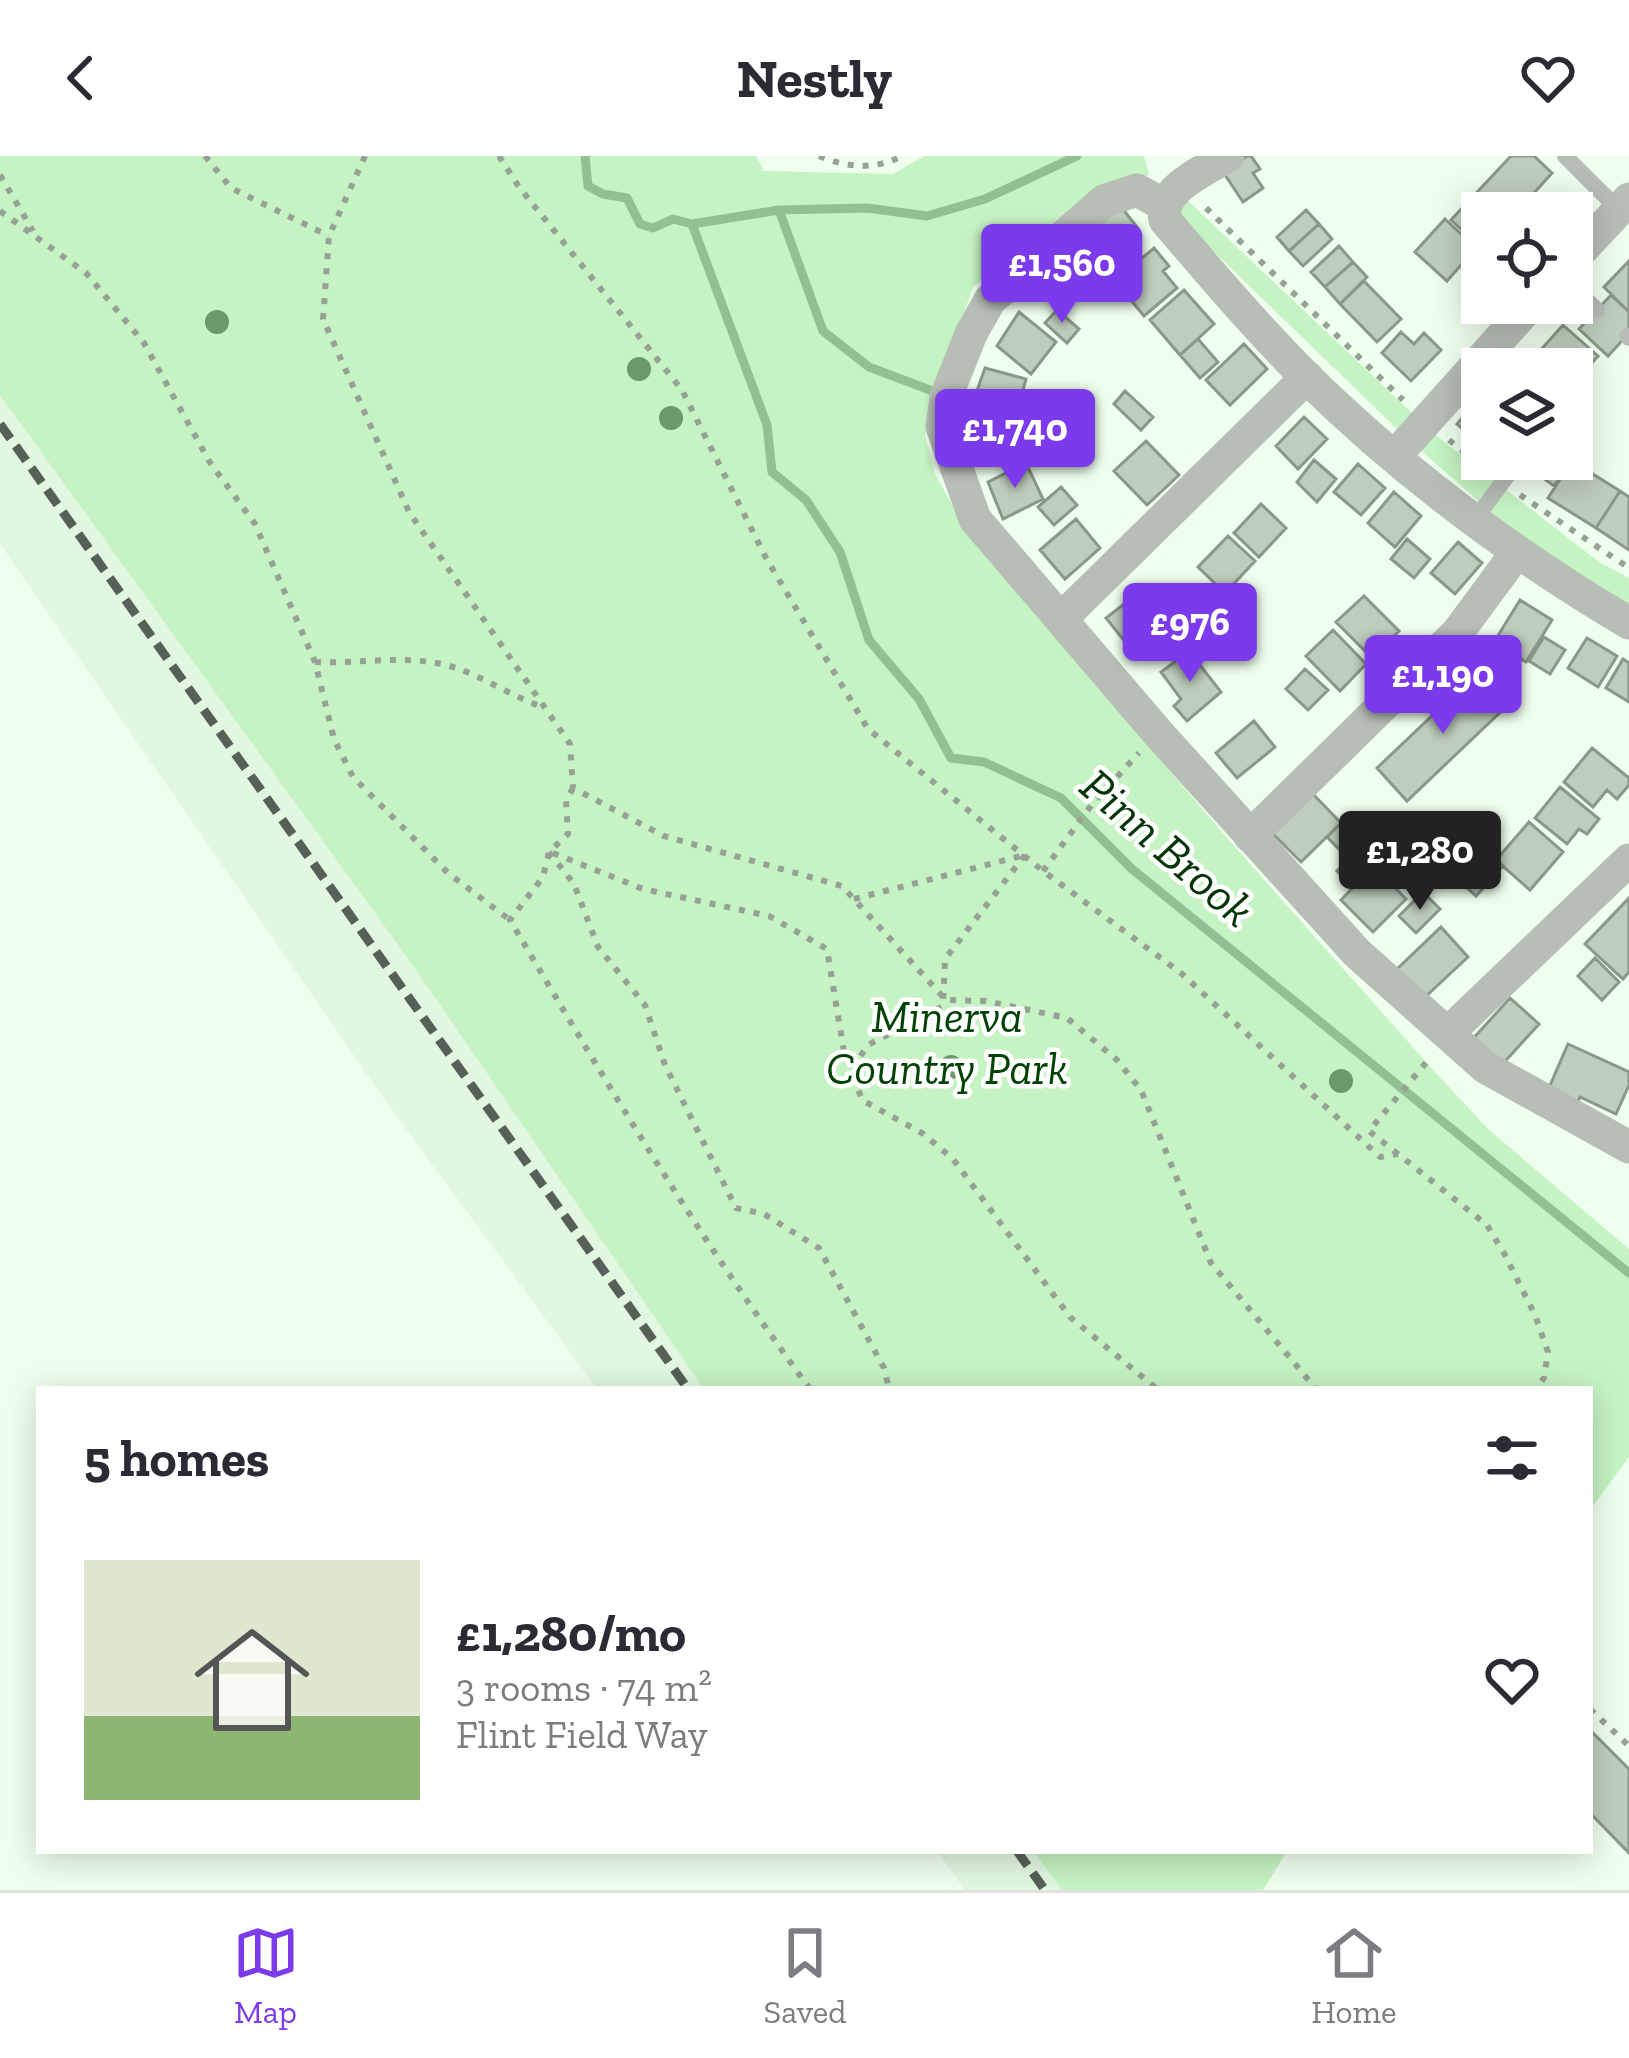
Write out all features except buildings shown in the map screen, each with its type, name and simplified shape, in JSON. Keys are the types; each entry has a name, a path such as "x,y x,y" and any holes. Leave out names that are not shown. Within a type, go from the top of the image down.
{"street":[{"path":"1166,201 1228,156"},
{"path":"1166,201 1137,190 1104,200 990,300 946,397 942,427 975,518 1158,733 1357,952 1485,1066 1629,1147"},
{"path":"1166,201 1165,220 1307,377 1394,457 1517,552 1629,623"},
{"path":"1593,240 1626,209"},
{"path":"1394,457 1513,324"},
{"path":"1062,617 1307,377"},
{"path":"1250,836 1458,632 1517,552"},
{"path":"1449,1032 1629,860"}],"lane":[{"path":"1565,156 1626,209"},
{"path":"1593,306 1597,310"},
{"path":"1477,518 1502,482"}],"path":[{"path":"205,156 231,188 329,236"},
{"path":"365,156 329,236 323,319 409,512 570,744 573,788 566,801 568,834 549,852 543,878 510,920"},
{"path":"499,156 519,188 682,390 766,558 868,729 1042,871 1181,973 1380,1157 1398,1154"},
{"path":"819,156 837,164 882,167 902,156"},
{"path":"0,175 34,234"},
{"path":"1166,201 1192,195 1426,422 1502,482 1629,568"},
{"path":"0,211 86,273 145,343 209,461 255,524 315,662 334,739 353,778 448,873 510,920 608,1084 763,1325 808,1386"},
{"path":"315,662 399,659 455,668 546,708"},
{"path":"1042,871 1093,803 1158,733"},
{"path":"573,788 664,836 842,886 946,1000 986,1000 1066,1018 1117,1060 1141,1090 1211,1263 1314,1386"},
{"path":"549,852 643,889 769,916 827,949 845,1058"},
{"path":"549,852 574,884 598,947 645,1005 665,1065 736,1208 764,1214 819,1248 884,1368 888,1386"},
{"path":"854,899 1024,855"},
{"path":"1024,855 945,959 943,1006 868,1045 850,1070 862,1100 922,1133 953,1159 1070,1317 1152,1386"},
{"path":"1406,1084 1369,1131 1486,1225 1535,1315 1548,1352 1538,1386"},
{"path":"1593,1712 1629,1746"}],"shaded area":[{"path":"0,330 772,1386 595,1386 384,1099 0,544"},
{"path":"939,1854 1094,1854 1120,1890 965,1890"}],"green space":[{"name":"Minerva Country Park","path":"0,156 756,156 764,171 893,174 924,156 1144,156 1149,175 1095,189 973,287 930,409 925,435 935,474 969,535 1227,838 1434,1071 1488,1129 1629,1249 1629,1457 1593,1506 1593,1386 702,1386 412,964 0,395"},
{"path":"1186,199 1461,455 1461,480 1493,480 1599,562 1629,578 1629,608 1505,525 1396,428 1174,213"},
{"path":"1035,1854 1285,1854 1263,1890 1062,1890"}],"waterway":[{"name":"Pinn Brook","path":"585,156 588,186 627,198 640,224 653,228 673,219 692,224 767,425 772,472 806,500 840,552 869,640 919,699 951,758 984,762 1061,798 1132,869 1629,1273"},
{"path":"692,224 779,210 867,208 927,216 985,199 1077,156"},
{"path":"779,210 823,331 869,367 930,390"}],"railway":[{"path":"0,424 686,1386"},
{"path":"1019,1854 1045,1890"}]}
